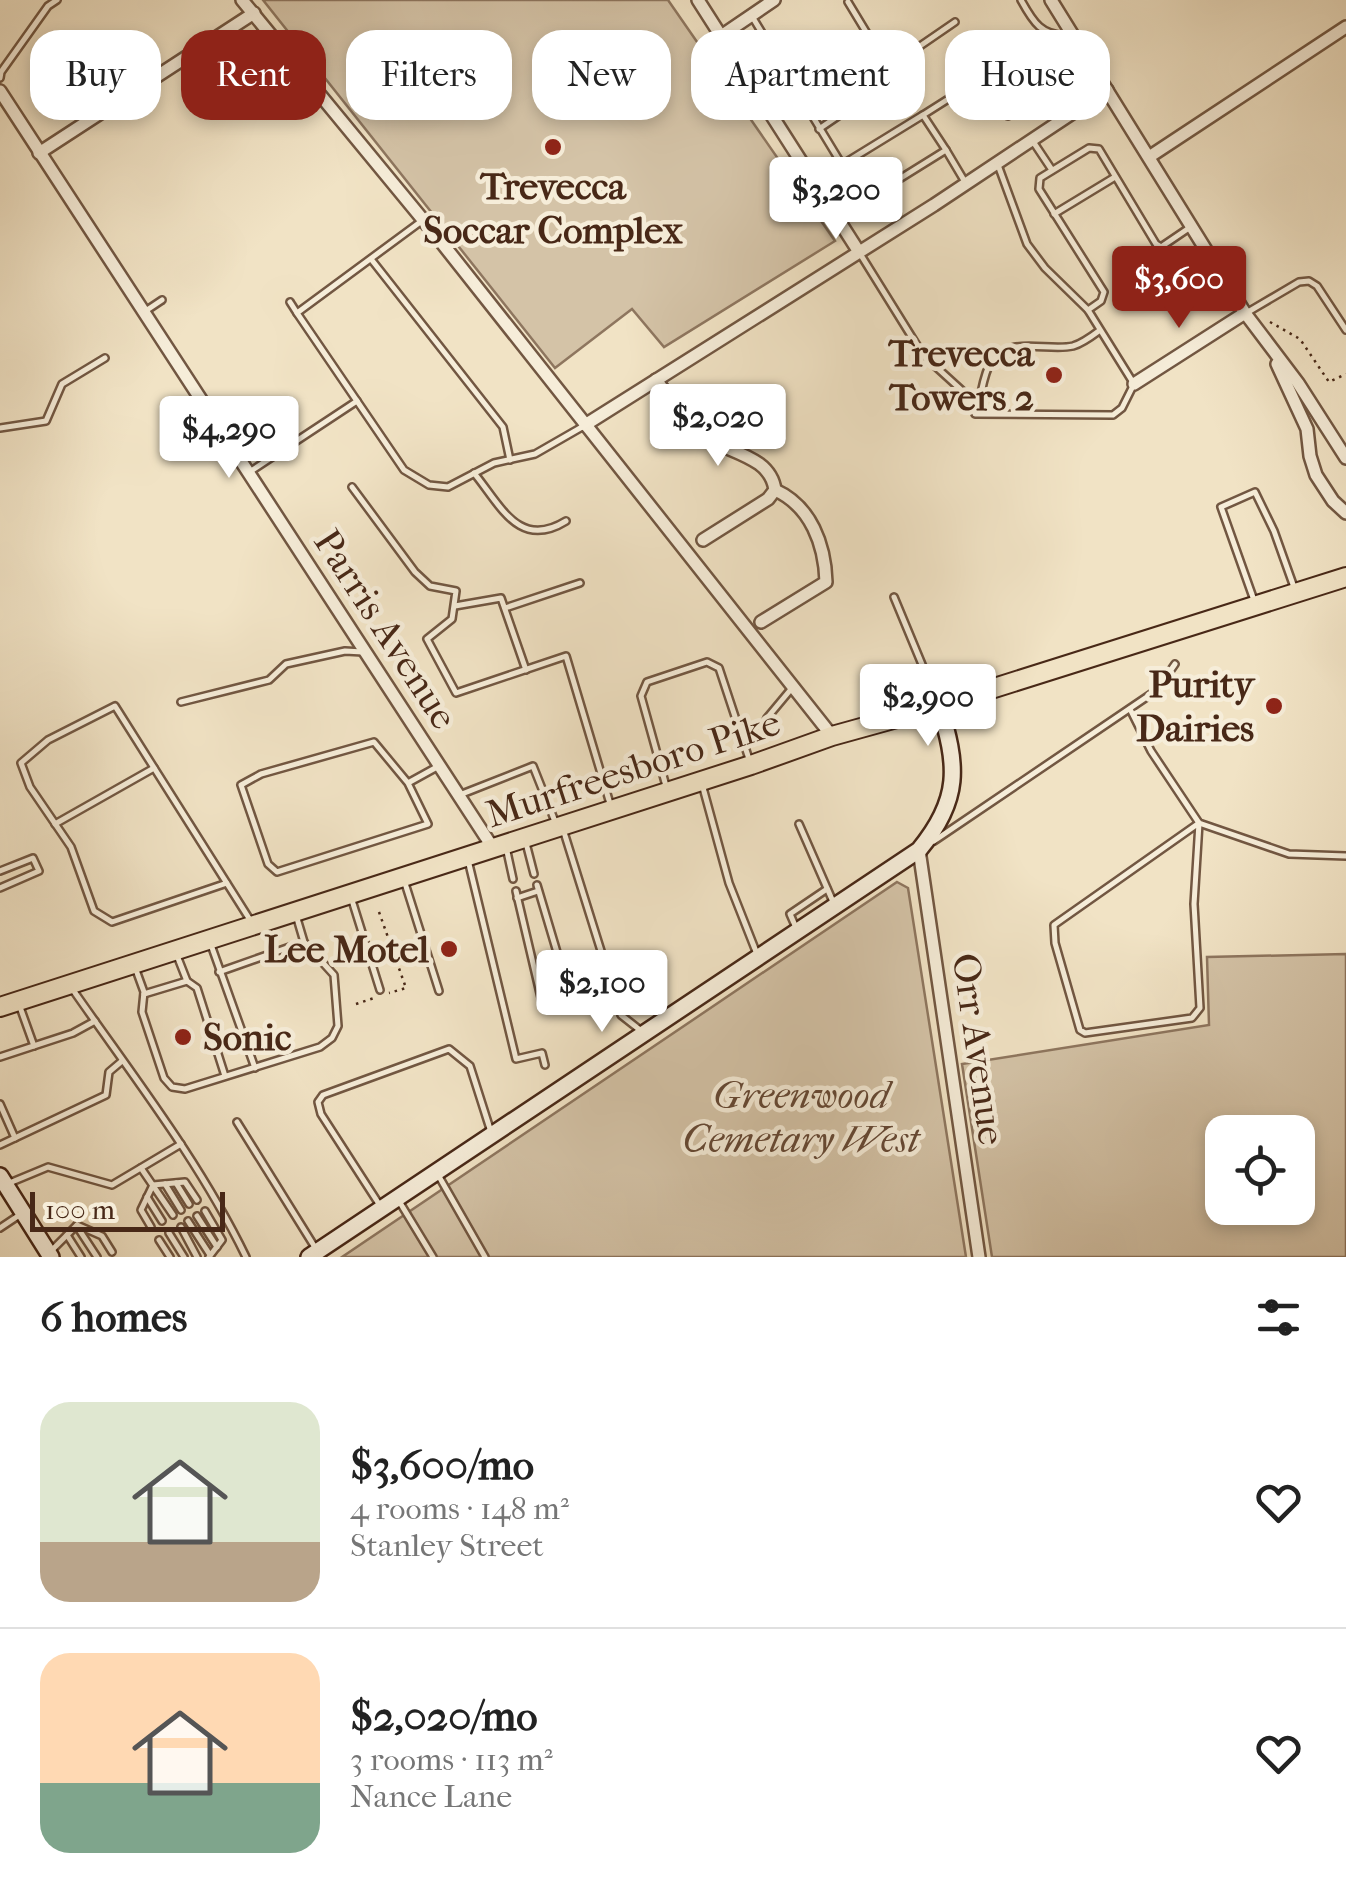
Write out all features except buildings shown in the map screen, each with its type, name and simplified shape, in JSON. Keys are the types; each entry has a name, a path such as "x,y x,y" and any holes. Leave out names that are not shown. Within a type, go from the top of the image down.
{"main road":[{"name":"Murfreesboro Pike","path":"9,1004 832,736 1346,577"},
{"path":"313,1254 492,1135 638,1028 758,958 919,850 946,812 952,790 952,750 939,705"},
{"path":"3,1180 50,1255"}],"street":[{"path":"242,0 423,219 832,736"},
{"path":"698,0 716,30"},
{"path":"729,30 774,0"},
{"path":"1050,0 1069,30"},
{"path":"38,153 254,13"},
{"path":"1148,156 1346,27"},
{"name":"Parris Avenue","path":"0,90 459,795 500,846"},
{"path":"1110,95 1245,313 1346,458"},
{"path":"774,120 859,252"},
{"path":"585,425 1062,120"},
{"path":"1134,384 1245,313"},
{"path":"1274,356 1285,388 1308,429 1316,474 1346,513"},
{"path":"656,380 694,429 720,448 766,467 776,490 790,497 822,544 826,582 761,622"},
{"path":"1308,429 1322,421"},
{"path":"703,540 776,490"},
{"name":"Orr Avenue","path":"919,850 980,1257"}],"lane":[{"path":"0,74 48,6 57,0"},
{"path":"1022,0 1039,30"},
{"path":"848,2 865,30"},
{"path":"752,15 864,202 946,150"},
{"path":"925,43 955,22"},
{"path":"925,118 966,184"},
{"path":"819,129 832,120"},
{"path":"840,166 915,120"},
{"path":"1032,140 1052,170"},
{"path":"1088,310 1101,301 1104,292 1039,189 1040,178 1089,148 1099,149 1156,244 1161,247 1192,227"},
{"path":"997,163 1028,244 1045,268 1088,310 1134,384 1122,408 1113,415 976,414 988,367 1005,350 1020,346 1068,348 1100,330"},
{"path":"1054,214 1115,176"},
{"path":"297,313 423,219"},
{"path":"859,252 923,355 979,406"},
{"path":"371,259 502,427 510,460"},
{"path":"1245,313 1299,282 1309,281 1317,286 1346,330"},
{"path":"143,312 162,300"},
{"path":"290,302 404,470 429,486 448,487 474,473 535,454 585,425"},
{"path":"0,428 46,421 62,384 105,358"},
{"path":"248,473 357,402"},
{"path":"474,473 515,524 526,531 540,532 566,521"},
{"path":"352,487 415,572 430,586 456,592 452,619 427,639 456,693 566,656 612,810"},
{"path":"1256,606 1221,508 1255,492 1296,593"},
{"path":"504,608 580,583"},
{"path":"894,597 939,705"},
{"path":"454,607 501,598 526,670"},
{"path":"181,702 269,680 286,664 346,651 366,652"},
{"path":"668,792 642,696 647,682 708,662 718,668 751,765"},
{"path":"919,850 1158,690 1175,664"},
{"path":"760,734 792,688"},
{"path":"227,883 112,922 94,911 71,847 30,787 21,763 48,740 115,706 254,925"},
{"path":"1130,709 1151,751 1199,823 1194,904 1200,1008 1192,1018 1085,1033 1080,1030 1054,943 1054,925 1199,823"},
{"path":"374,742 408,783 428,824 276,872 268,864 241,785 261,774 374,742"},
{"path":"408,783 440,766"},
{"path":"459,795 533,766 560,827 621,1015 638,1028"},
{"path":"56,824 154,768"},
{"path":"702,781 729,883 758,958"},
{"path":"1199,823 1289,854 1346,856"},
{"path":"800,824 835,906"},
{"path":"525,838 534,874"},
{"path":"500,846 513,879"},
{"path":"467,857 516,1059 542,1054 545,1065"},
{"path":"0,872 33,858 39,871 0,888"},
{"path":"403,877 439,991"},
{"path":"538,888 570,996 565,1004 548,1008 544,1006 516,894 538,888"},
{"path":"797,932 790,914 827,889"},
{"path":"350,894 380,990"},
{"path":"134,964 144,994 142,1012 168,1085 185,1089 255,1068 320,1046 332,1038 338,1026 334,975 304,942 295,912"},
{"path":"209,940 255,1068"},
{"path":"219,972 304,942"},
{"path":"175,950 187,980 198,988 226,1077"},
{"path":"144,994 187,980"},
{"path":"70,984 182,1144 223,1208 246,1257"},
{"path":"9,1004 34,1046"},
{"path":"0,1058 73,1034 95,1021"},
{"path":"382,1208 321,1114 318,1102 324,1095 449,1050 470,1066 492,1135"},
{"path":"0,1145 106,1095 109,1072 123,1061"},
{"path":"0,1104 15,1138"},
{"path":"238,1122 313,1254"},
{"path":"3,1180 48,1166 112,1185 182,1144"},
{"path":"141,1168 173,1214"},
{"path":"436,1172 485,1257"},
{"path":"154,1185 186,1182 197,1200"},
{"path":"176,1183 189,1204"},
{"path":"165,1184 181,1210"},
{"path":"151,1227 141,1210 154,1185"},
{"path":"147,1197 162,1221"},
{"path":"398,1198 434,1257"},
{"path":"188,1221 209,1256 222,1240 204,1211"},
{"path":"0,1228 23,1212"},
{"path":"197,1216 216,1247"},
{"path":"50,1255 77,1225"},
{"path":"77,1225 102,1236 112,1252"},
{"path":"77,1225 97,1257"},
{"path":"180,1226 197,1257"},
{"path":"170,1233 184,1257"},
{"path":"67,1235 80,1257"},
{"path":"159,1240 170,1257"}],"path":[{"path":"1269,323 1300,340 1330,382 1346,374"},
{"path":"356,1004 406,988 379,912"}],"green space":[{"path":"263,0 668,0 691,33 691,120 751,120 835,241 664,347 632,309 555,368 358,120 512,120 512,30 346,30 346,105 326,79 326,30 287,30"},
{"name":"Greenwood Cemetary West","path":"897,882 908,888 966,1257 342,1257"},
{"path":"1346,954 1346,1257 992,1257 962,1064 1209,1025 1207,957"}],"place":[{"name":"Trevecca Soccar Complex","path":"553,147"},
{"name":"Trevecca Towers 2","path":"1054,375"},
{"name":"Purity Dairies","path":"1274,706"},
{"name":"Lee Motel","path":"449,949"},
{"name":"Sonic","path":"183,1037"}]}
